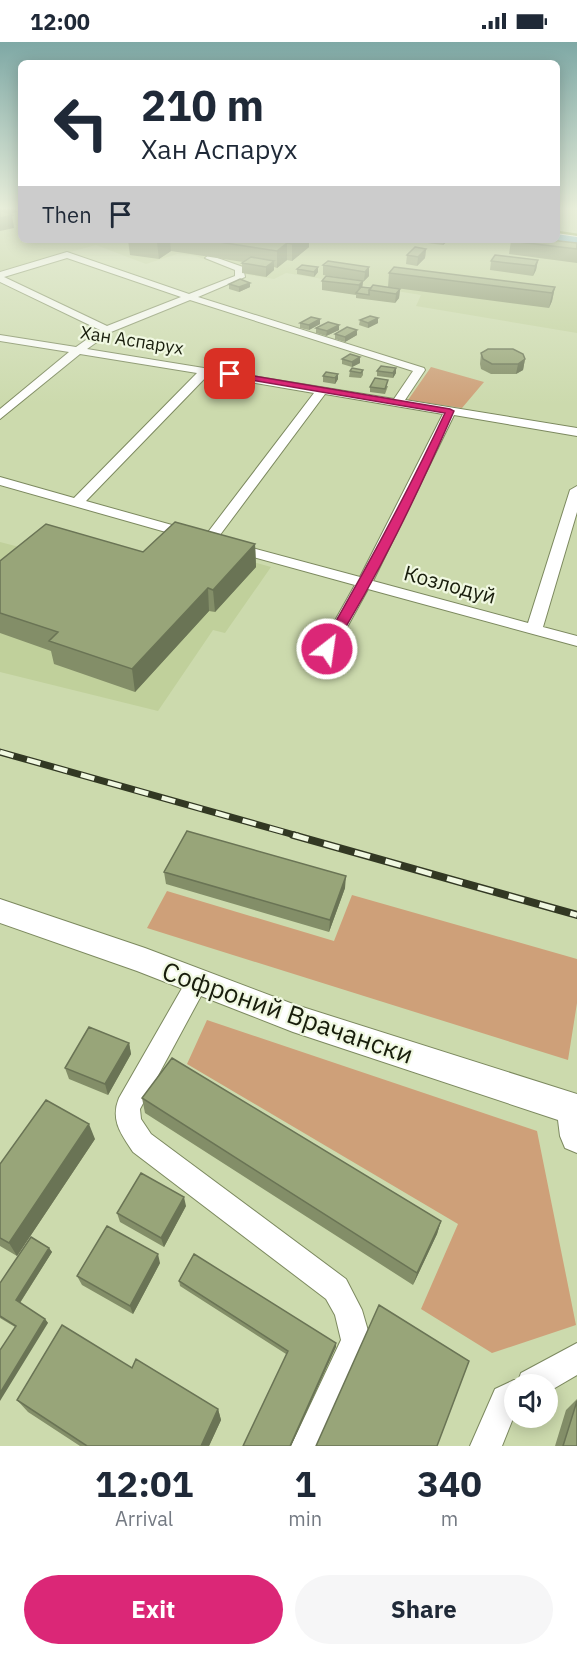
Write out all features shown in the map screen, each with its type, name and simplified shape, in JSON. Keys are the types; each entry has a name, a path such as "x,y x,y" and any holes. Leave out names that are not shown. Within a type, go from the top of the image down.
{"street":[{"path":"121,274 420,370 397,403"},
{"path":"0,415 107,330 240,277 240,274"},
{"path":"0,277 107,330"},
{"name":"Хан Аспарух","path":"0,338 577,432"},
{"path":"77,502 207,370"},
{"path":"209,540 322,390"},
{"path":"327,649 365,583 419,479 450,411"},
{"name":"Козлодуй","path":"0,481 577,641"},
{"path":"534,629 577,490"},
{"name":"Софроний Врачански","path":"0,911 576,1118"},
{"path":"197,983 128,1107 128,1123 142,1143 336,1289 348,1310 356,1341 307,1446"},
{"path":"549,1374 577,1358"},
{"path":"486,1446 504,1405"}],"shaded area":[{"path":"243,274 285,274 274,279"},
{"path":"289,274 577,274 577,333 416,306 421,295"},
{"path":"431,367 484,382 462,408 408,400"},
{"path":"177,541 271,567 225,633 213,630 158,711 0,672 0,542 27,549 153,564"},
{"path":"167,891 334,941 352,895 577,959 577,1003 568,1060 147,928"},
{"path":"207,1020 537,1131 576,1325 492,1353 421,1309 458,1224 187,1064"}],"building":[{"path":"393,274 446,274 555,287 552,293"},
{"path":"326,276 363,281 359,285 322,281"},
{"path":"240,279 250,283 239,287 229,284"},
{"path":"373,285 400,289 396,294 369,290"},
{"path":"361,287 371,288 369,295 356,293"},
{"path":"370,316 378,318 368,323 360,320"},
{"path":"311,317 320,319 309,325 300,323"},
{"path":"328,322 339,325 327,331 316,328"},
{"path":"347,327 357,330 345,337 335,334"},
{"path":"488,349 513,349 523,354 525,359 518,364 492,364 483,359 481,353"},
{"path":"350,354 360,357 352,362 342,359"},
{"path":"381,366 396,368 393,373 377,371"},
{"path":"352,368 363,370 361,373 350,371"},
{"path":"326,372 338,374 335,378 323,376"},
{"path":"375,378 388,380 385,389 370,387"},
{"path":"175,522 255,544 213,590 208,588 132,669 49,641 58,632 0,613 0,561 46,524 143,552"},
{"path":"187,831 346,876 330,920 164,872"},
{"path":"89,1027 129,1043 105,1084 65,1068"},
{"path":"172,1058 441,1221 417,1273 142,1098"},
{"path":"46,1100 89,1124 9,1243 0,1238 0,1164"},
{"path":"141,1173 184,1197 161,1238 117,1213"},
{"path":"107,1226 158,1254 130,1306 77,1276"},
{"path":"31,1237 49,1248 16,1300 45,1319 0,1393 0,1350 16,1326 0,1316 0,1283"},
{"path":"194,1254 336,1343 290,1446 243,1446 288,1351 179,1281"},
{"path":"379,1305 469,1361 437,1446 316,1446"},
{"path":"62,1325 132,1368 136,1359 218,1409 201,1446 87,1446 17,1400"},
{"path":"577,1401 577,1446 563,1446"}],"railway":[{"path":"0,752 298,836"},
{"path":"293,835 577,915"}],"route":[{"path":"230,374 450,411 419,479 365,583 327,649"}]}
